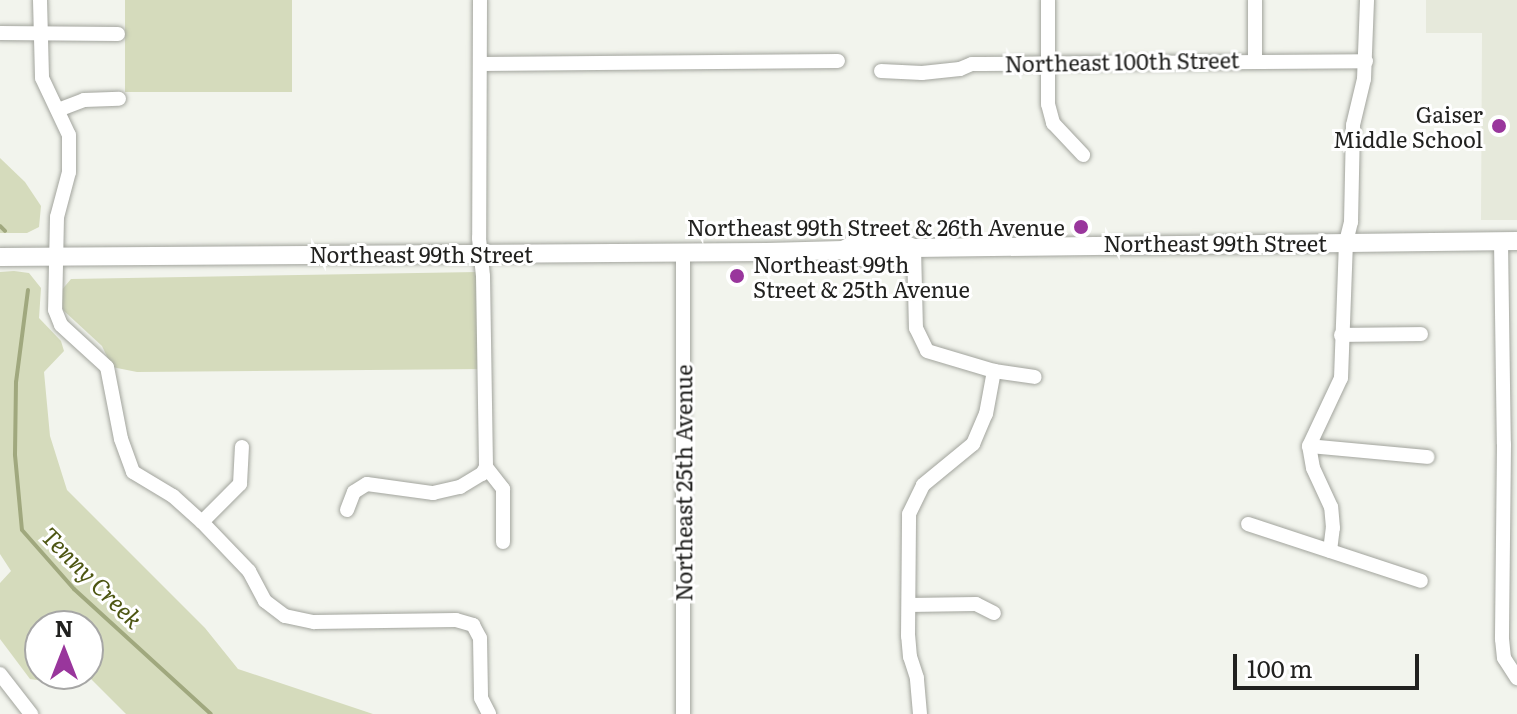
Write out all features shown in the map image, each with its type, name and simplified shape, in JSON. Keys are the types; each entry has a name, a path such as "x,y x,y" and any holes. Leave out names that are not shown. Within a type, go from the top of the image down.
{"main road":[{"name":"Northeast 99th Street","path":"0,257 843,250 856,257 899,256 914,248 1509,241"}],"street":[{"path":"40,0 42,78 69,135 69,172 57,217 57,316 61,325 107,367 121,439 133,472 173,496 202,522 249,571 265,601 285,616 314,622 466,621 478,630 481,698 489,714"},
{"path":"347,510 354,492 367,484 433,493 460,487 482,474 486,467 480,0"},
{"path":"1048,0 1048,104 1053,123 1083,155"},
{"path":"1255,0 1255,59"},
{"path":"1330,551 1333,528 1331,507 1313,468 1309,446 1313,432 1337,390 1346,242 1351,222 1353,125 1366,61 1367,0"},
{"path":"0,33 118,34"},
{"name":"Northeast 100th Street","path":"881,71 922,73 960,69 972,64 1255,59 1366,61"},
{"path":"480,64 838,61"},
{"path":"58,110 84,100 119,99"},
{"path":"1509,241 1502,639 1514,674"},
{"path":"914,248 916,328 924,348 934,356 994,371 1035,377"},
{"name":"Northeast 25th Avenue","path":"683,252 683,714"},
{"path":"1341,335 1421,334"},
{"path":"920,714 917,678 910,657 907,539 914,499 935,473 973,444 986,414 994,371"},
{"path":"1309,446 1427,457"},
{"path":"202,522 240,484 242,447"},
{"path":"486,467 503,489 503,542"},
{"path":"1248,524 1421,581"},
{"path":"909,605 976,604 994,613"},
{"path":"0,674 31,714"}],"shaded area":[{"name":"Gaiser Middle School","path":"1426,0 1517,0 1517,220 1481,220 1482,33 1426,33"}],"green space":[{"path":"125,0 292,0 292,92 125,92"},
{"path":"0,158 25,182 41,206 39,227 27,233 0,233"},
{"path":"0,272 29,273 41,288 39,318 61,341 64,351 44,372 50,436 67,490 205,628 238,669 373,714 126,714 102,690 104,610 24,610 24,671 0,639 0,583 11,571 0,554"},
{"path":"477,272 483,369 137,372 112,367 102,346 63,310 60,292 71,279"}],"waterway":[{"name":"Tenny Creek","path":"0,226 5,231"},
{"name":"Tenny Creek","path":"28,290 16,382 15,455 22,530 74,589 211,714"}],"place":[{"name":"Gaiser Middle School","path":"1499,126"},
{"name":"Northeast 99th Street & 26th Avenue","path":"1081,227"},
{"name":"Northeast 99th Street & 25th Avenue","path":"737,276"}]}
